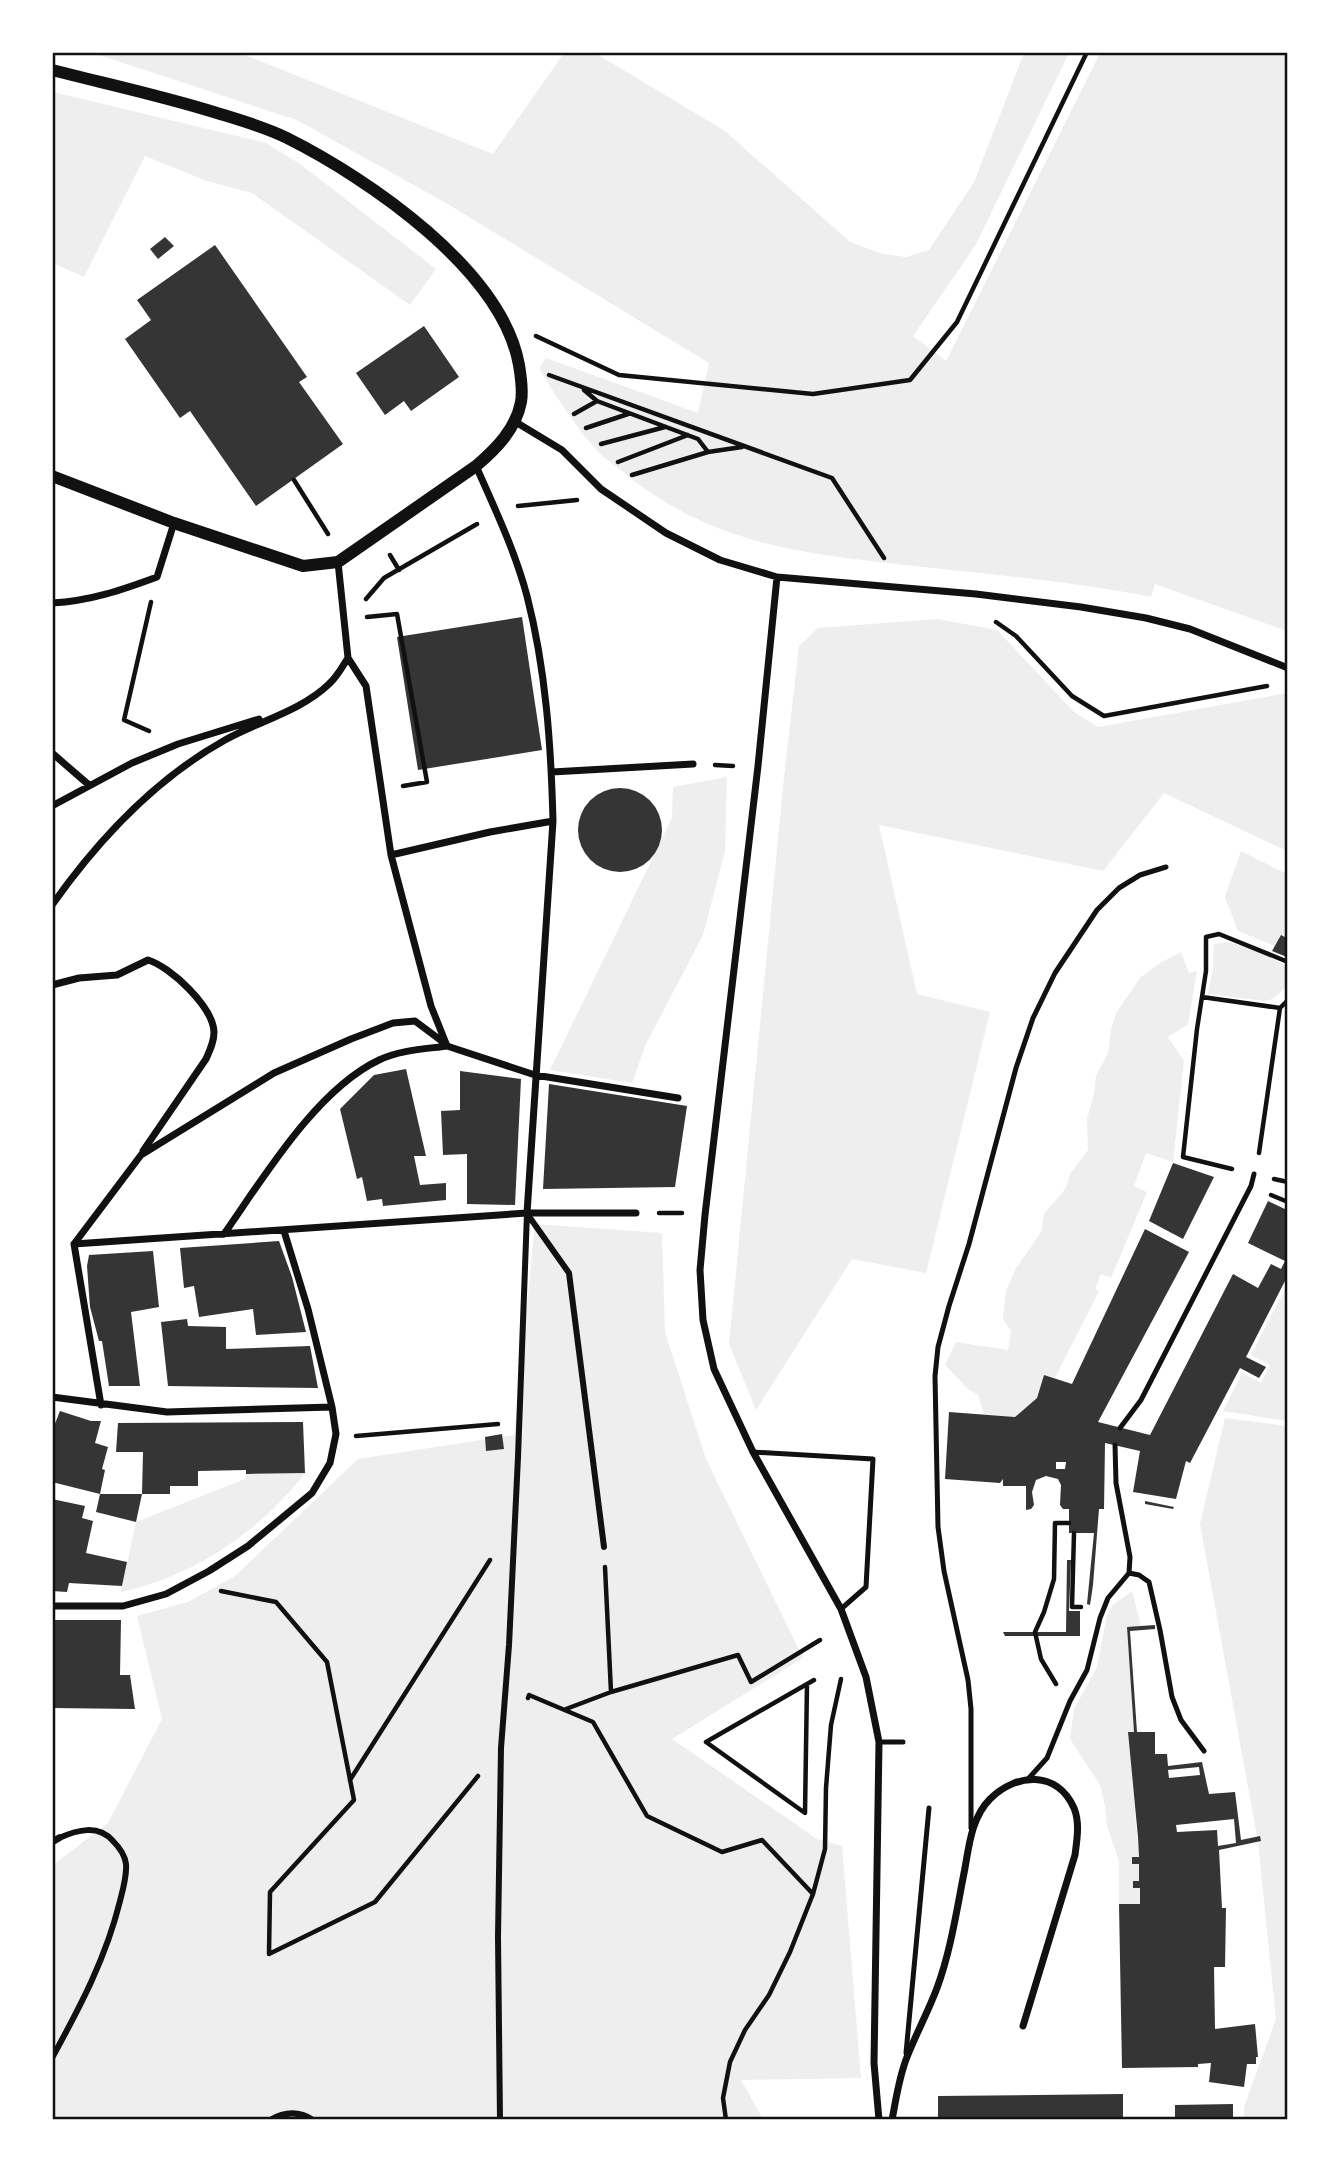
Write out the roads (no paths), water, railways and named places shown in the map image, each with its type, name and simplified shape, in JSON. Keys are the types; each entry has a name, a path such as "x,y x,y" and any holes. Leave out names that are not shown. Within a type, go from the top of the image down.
{"street":[{"path":"52,70 249,122 286,137 365,185 443,246 489,297 504,321 516,350 521,378 521,401 514,421 497,448 476,466 338,562 303,566 174,523 52,476"},
{"path":"514,421 562,450 601,489 666,533 720,560 777,577 976,594 1146,618 1190,629 1287,668"},
{"path":"476,466 506,536 527,596 544,676 553,821 527,1213 515,1521 501,1748 498,1937 500,2119"},
{"path":"52,603 103,596 157,577 174,523"},
{"path":"338,562 348,658 366,686 391,855 431,1006 447,1046"},
{"path":"777,577 700,1270 703,1320 714,1369 752,1452 841,1609 866,1677 879,1742 874,2063 879,2119"},
{"path":"52,905 95,849 138,804 176,772 225,740 315,696 331,682 348,658"},
{"path":"52,806 89,785 178,744 283,712"},
{"path":"52,753 89,785"},
{"path":"552,772 693,764"},
{"path":"391,855 489,832 553,821"},
{"path":"52,985 79,978 117,975 149,960 159,963 201,1002 211,1018 214,1031 206,1059 141,1155 74,1244 101,1405"},
{"path":"141,1155 274,1073 393,1023 415,1021 447,1046 535,1075 678,1098"},
{"path":"225,1234 272,1166 328,1096 382,1058 407,1051 447,1046"},
{"path":"527,1213 569,1273 604,1546"},
{"path":"74,1244 527,1213 636,1213"},
{"path":"52,1606 123,1606 166,1594 248,1546 312,1493 330,1463 335,1438 332,1407 284,1231"},
{"path":"52,1397 167,1412 332,1407"},
{"path":"892,2119 906,2059 937,1988 949,1950 971,1835 978,1815 989,1800 1008,1785 1030,1778 1049,1783 1064,1792 1074,1809 1078,1830 1075,1855 1023,2026"},
{"path":"52,2058 86,1997 113,1932 125,1882 126,1863 119,1847 108,1836 93,1829 76,1831 56,1840"},
{"path":"270,2119 287,2112 313,2119"}],"lane":[{"path":"971,1835 971,1709 968,1680 938,1527 935,1376 938,1346 969,1244 1016,1068 1033,1017 1055,973 1097,910 1119,888 1140,875 1166,867"},
{"path":"1120,1428 1141,1400 1251,1186 1254,1174"},
{"path":"1030,1778 1047,1758 1070,1701 1087,1670 1104,1610 1117,1585 1129,1573 1130,1557 1116,1483 1115,1445"},
{"path":"752,1452 873,1459 866,1587 841,1609"},
{"path":"1129,1573 1139,1575 1149,1582 1172,1697 1181,1720 1204,1751"},
{"path":"879,1742 903,1742"},
{"path":"906,2059 929,1808"}]}
